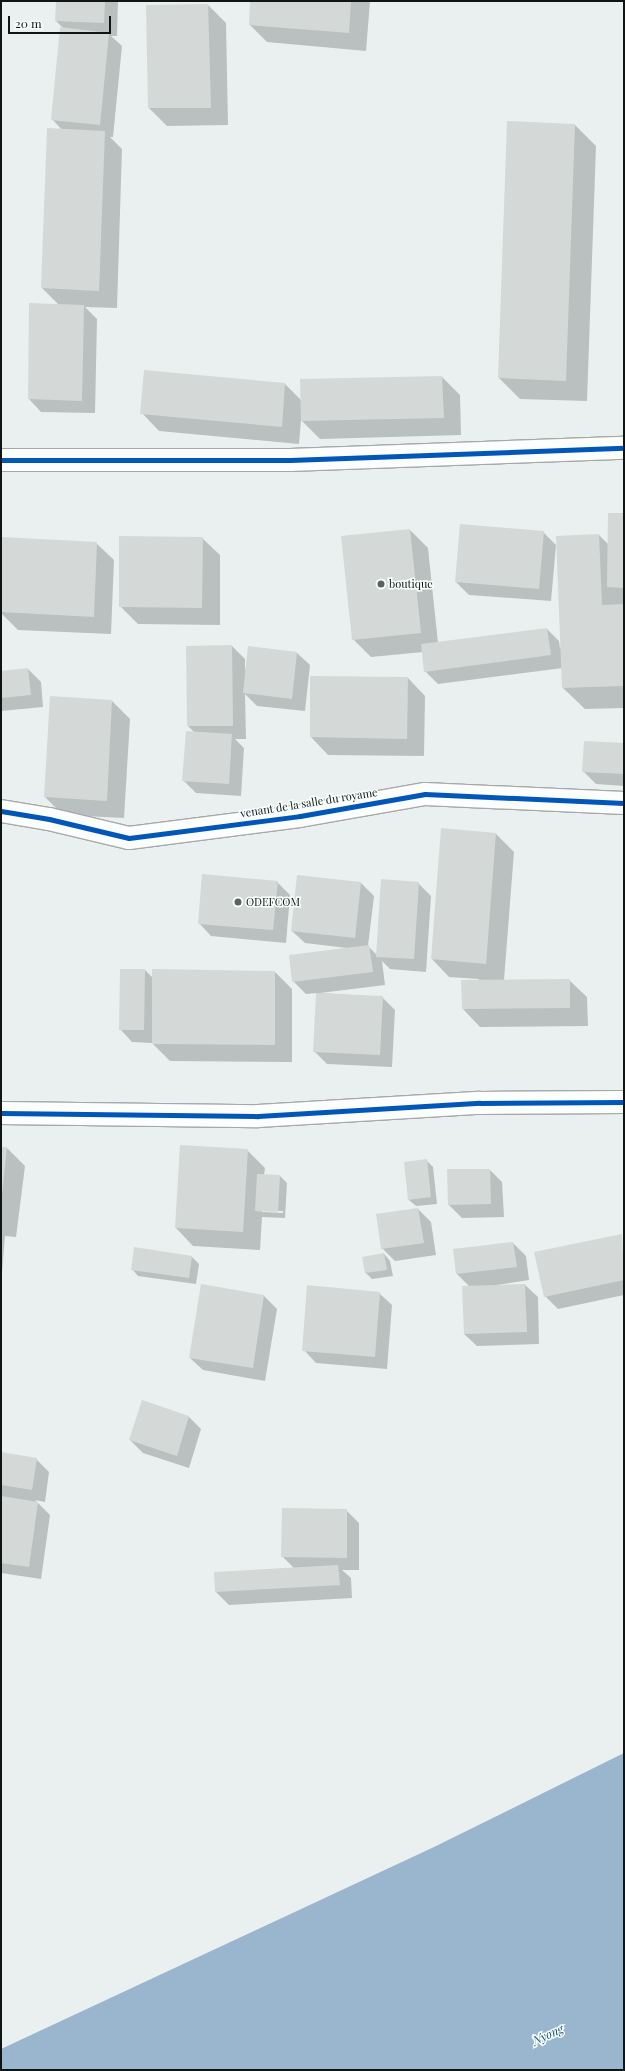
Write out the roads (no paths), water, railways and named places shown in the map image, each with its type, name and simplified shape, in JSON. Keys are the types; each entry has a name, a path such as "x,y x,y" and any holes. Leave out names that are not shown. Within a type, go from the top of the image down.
{"street":[{"path":"1,460 290,460 624,448"},
{"name":"venant de la salle du royame","path":"1,811 49,818 128,838 300,816 426,794 624,803"},
{"path":"1,1113 258,1116 480,1103 624,1102"}],"water":[{"name":"Nyong","path":"624,1753 624,2070 1,2070 1,2049 434,1847"}],"place":[{"name":"boutique","path":"381,584"},
{"name":"ODEFCOM","path":"238,902"}]}
